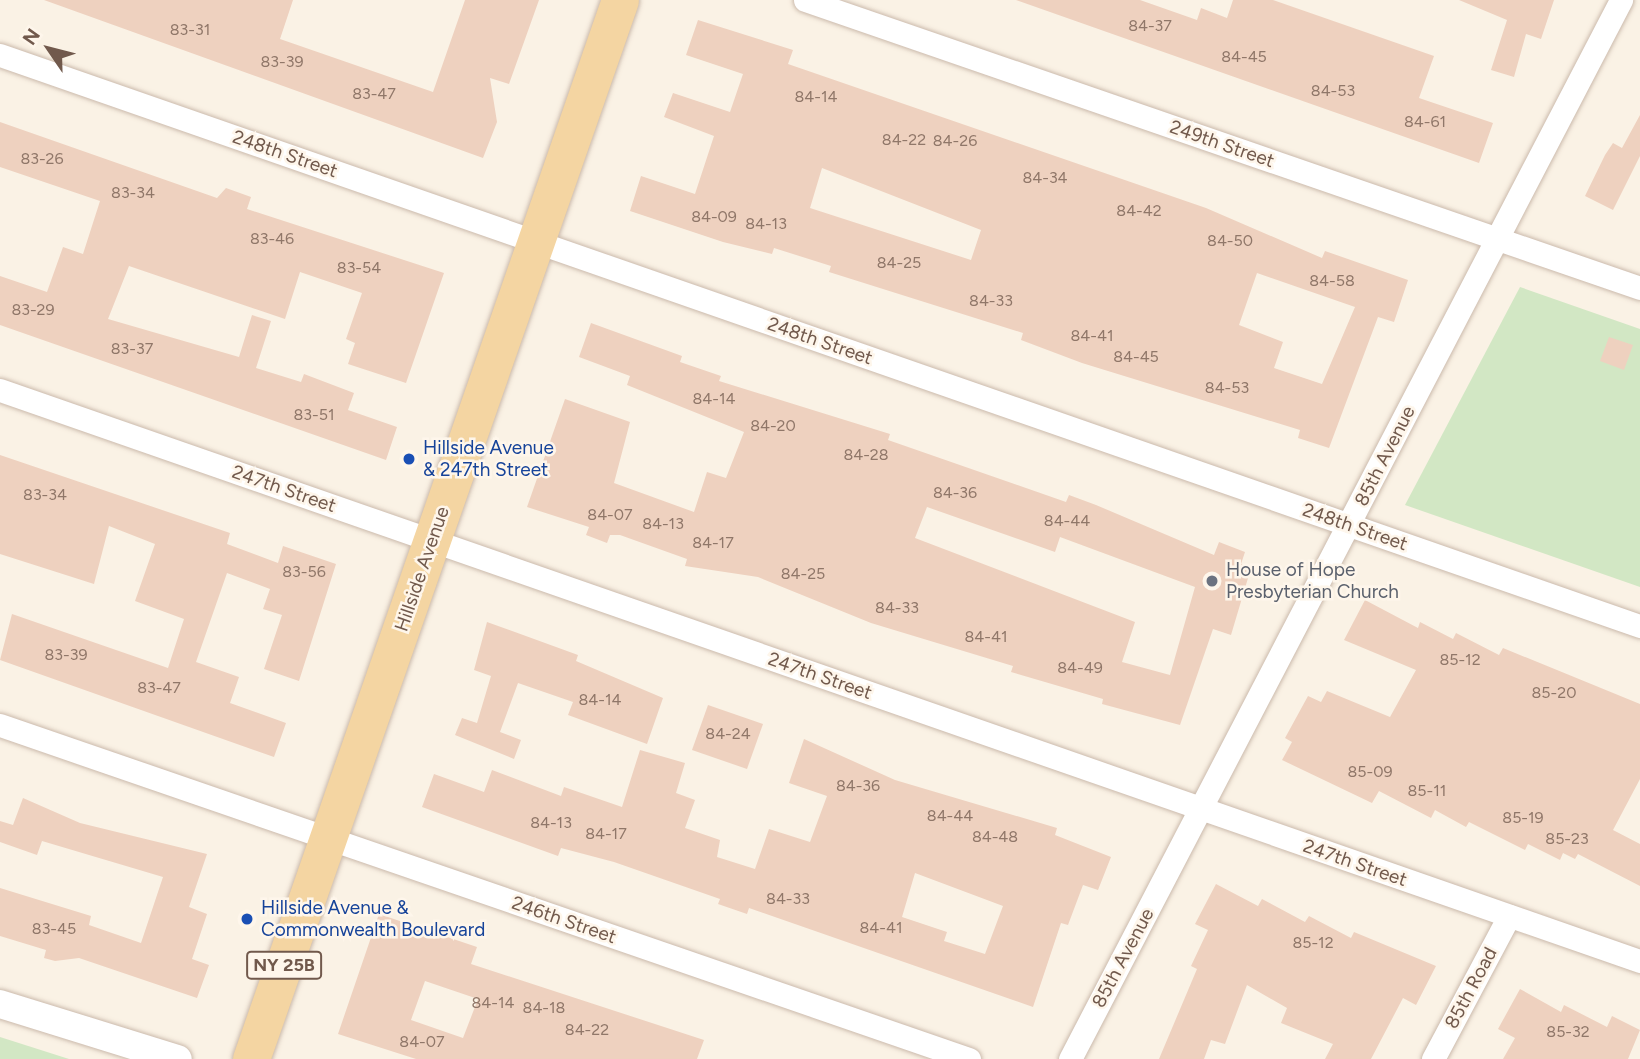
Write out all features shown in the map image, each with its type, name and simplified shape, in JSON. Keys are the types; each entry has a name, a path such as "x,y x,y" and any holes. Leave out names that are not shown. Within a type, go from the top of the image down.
{"main road":[{"name":"Hillside Avenue","path":"251,1059 620,0"}],"street":[{"name":"249th Street","path":"805,0 1640,288"},
{"name":"85th Avenue","path":"1070,1059 1620,0"},
{"name":"248th Street","path":"0,55 1640,626"},
{"name":"247th Street","path":"0,390 1640,961"},
{"name":"246th Street","path":"0,725 327,840 969,1059"},
{"name":"85th Road","path":"1433,1059 1509,916"},
{"path":"0,1004 178,1059"}],"green space":[{"path":"1520,287 1640,329 1640,587 1405,505"},
{"path":"0,1037 69,1059 0,1059"}],"building":[{"path":"44,0 293,0 280,39 433,92 465,0 539,0 509,84 490,78 497,122 483,158"},
{"path":"1016,0 1140,0 1197,20 1201,8 1227,18 1233,0 1273,0 1434,56 1419,98 1493,123 1479,163"},
{"path":"1459,0 1554,0 1541,39 1526,34 1514,77 1491,70 1507,20"},
{"path":"698,20 793,50 788,64 1206,208 1322,258 1325,251 1408,280 1394,322 1378,317 1329,448 1298,438 1300,430 1082,363 1021,340 1023,333 829,272 831,266 774,248 772,254 723,242 630,211 641,176 695,194 714,136 664,117 673,93 730,112 743,74 686,55","holes":["822,168 981,230 971,260 810,208","1257,273 1355,307 1322,384 1274,368 1283,342 1239,325"]},
{"path":"1640,115 1640,156 1613,210 1585,196 1613,143 1622,148"},
{"path":"0,122 217,198 226,188 251,197 247,209 444,273 406,383 348,364 355,343 346,339 362,293 300,272 285,319 129,266 108,319 239,357 252,315 271,321 256,368 301,382 304,374 354,393 348,410 397,427 386,460 0,325 0,276 47,292 63,247 83,254 100,201 0,167"},
{"path":"591,323 682,356 680,362 721,376 719,381 890,434 888,440 1066,502 1069,495 1214,555 1219,542 1245,552 1241,564 1251,568 1231,635 1213,629 1180,725 1102,704 1103,699 1011,672 1013,666 871,623 758,577 685,566 687,559 620,535 610,535 607,543 586,535 589,527 527,507 565,399 630,422 614,483 694,512 707,472 726,478 744,432 627,385 630,376 579,357","holes":["927,507 1055,552 1060,537 1195,587 1170,675 1122,662 1135,622 915,538"]},
{"path":"1609,337 1633,345 1624,370 1600,361"},
{"path":"0,455 230,533 227,544 278,563 283,546 336,564 299,681 264,669 282,615 263,609 270,589 227,573 196,662 239,677 230,703 286,723 274,757 0,660 12,614 168,668 184,619 135,601 155,544 109,526 94,584 0,554"},
{"path":"1365,600 1418,628 1420,622 1453,639 1456,633 1499,655 1503,648 1640,704 1640,779 1613,830 1640,844 1640,886 1578,854 1575,859 1563,853 1560,860 1528,844 1525,850 1469,822 1466,827 1435,810 1431,818 1379,791 1372,803 1282,760 1292,742 1285,738 1308,696 1321,702 1327,691 1390,717 1416,670 1344,640"},
{"path":"487,622 578,655 576,661 663,698 647,744 568,715 573,702 518,683 500,732 521,740 514,759 455,735 462,718 477,723 491,676 474,670"},
{"path":"708,705 763,724 747,769 692,750"},
{"path":"804,739 895,780 1057,828 1055,835 1111,857 1098,890 1083,885 1068,925 1061,923 1033,1007 749,908 747,914 718,904 720,899 614,862 561,848 558,856 422,807 434,774 484,792 492,770 561,796 564,787 622,807 640,750 685,763 676,793 695,800 685,828 720,840 717,857 755,869 769,829 810,842 827,796 789,783","holes":["915,873 1003,906 985,954 944,941 947,932 902,917"]},
{"path":"23,798 80,823 207,854 189,907 207,914 192,959 209,965 197,998 79,958 55,961 44,958 46,950 0,936 0,888 91,916 89,925 141,943 163,877 42,841 37,855 0,842 0,821 13,825"},
{"path":"1216,884 1258,906 1262,899 1305,922 1309,916 1351,938 1354,932 1436,966 1416,1005 1403,998 1371,1059 1325,1059 1333,1044 1281,1023 1287,1008 1247,985 1225,1044 1211,1040 1204,1059 1159,1059 1197,969 1191,966 1208,930 1195,924"},
{"path":"379,914 477,947 471,964 704,1040 697,1059 416,1059 338,1034","holes":["425,981 478,999 463,1038 411,1020"]},
{"path":"1520,989 1561,1012 1564,1005 1607,1027 1612,1016 1640,1030 1628,1059 1503,1059 1515,1038 1498,1029"}],"place":[{"name":"Hillside Avenue & 247th Street","path":"409,459"},
{"name":"House of Hope Presbyterian Church","path":"1212,581"},
{"name":"Hillside Avenue & Commonwealth Boulevard","path":"247,919"}]}
